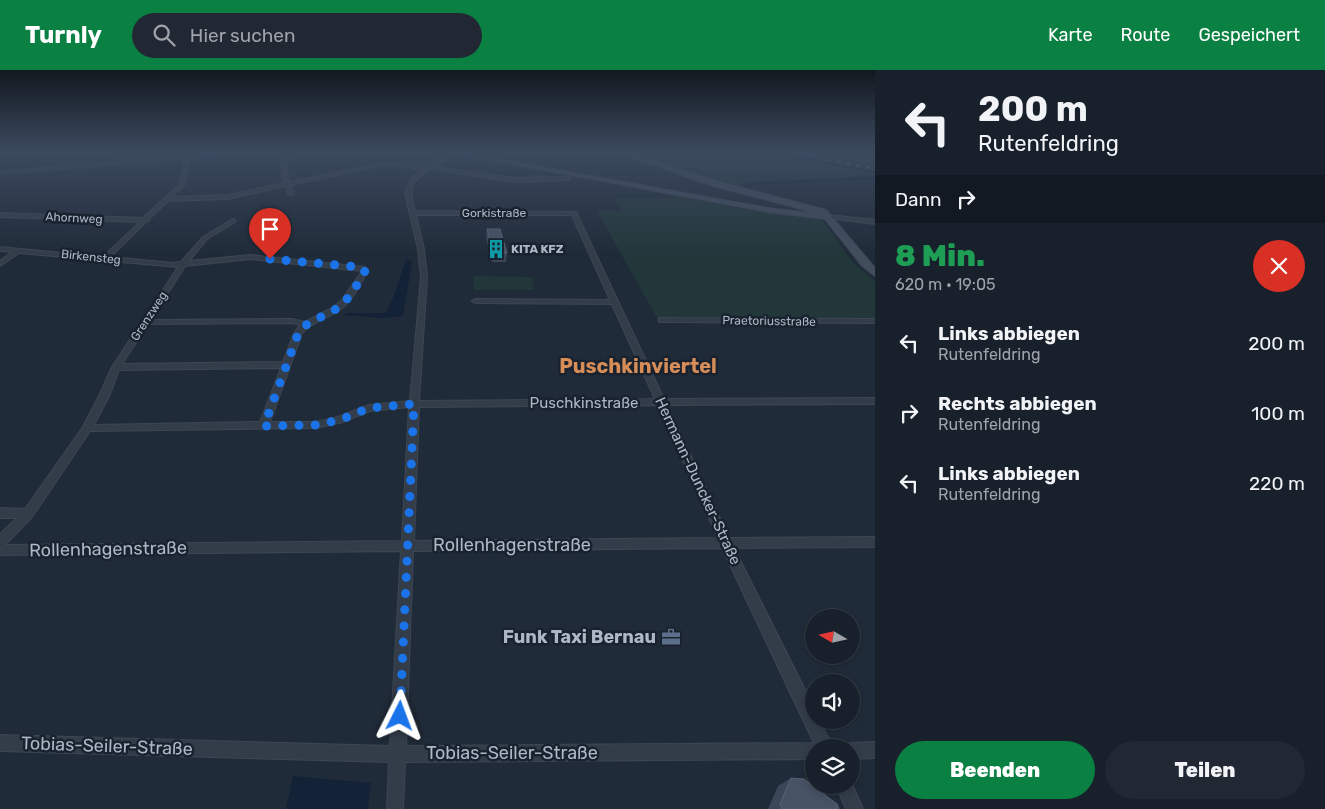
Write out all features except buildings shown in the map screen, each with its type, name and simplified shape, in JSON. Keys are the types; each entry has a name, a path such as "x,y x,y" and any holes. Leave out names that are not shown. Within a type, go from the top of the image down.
{"main road":[{"path":"636,185 770,211 829,217"},
{"path":"723,185 815,209 829,217 865,264 875,273"}],"street":[{"path":"105,258 147,220 181,185"},
{"path":"168,199 217,198 281,185"},
{"path":"288,185 291,194"},
{"path":"395,809 414,404 424,277 422,249 409,199 409,185"},
{"name":"Gorkistraße","path":"414,213 574,213"},
{"name":"Hermann-Duncker-Straße","path":"574,213 726,544 821,739"},
{"name":"Ahornweg","path":"0,215 147,220"},
{"path":"829,217 875,222"},
{"name":"Grenzweg","path":"0,542 28,514 87,428 105,394 116,367 182,265 205,238 233,221"},
{"name":"Birkensteg","path":"0,249 182,265 244,257 363,268 365,271 346,301 328,314 304,324"},
{"path":"0,264 19,250"},
{"path":"476,301 616,302"},
{"name":"Praetoriusstraße","path":"662,320 875,321"},
{"path":"87,428 264,426 298,334 304,324 292,321 145,322"},
{"path":"116,367 287,365"},
{"name":"Puschkinstraße","path":"264,426 316,425 340,420 369,408 414,404 875,401"},
{"path":"0,513 28,514"},
{"name":"Rollenhagenstraße","path":"0,550 875,542"},
{"name":"Tobias-Seiler-Straße","path":"0,743 398,754 805,751"},
{"path":"860,751 875,750"},
{"path":"848,794 855,809"}],"green space":[{"path":"614,198 684,198 754,211 822,220 853,263 875,281 875,318 657,318 597,211 623,211"},
{"path":"473,276 532,277 534,290 474,290"}],"water":[{"path":"406,259 412,262 403,316 381,318 344,315 347,313 385,313 393,298"},
{"path":"293,776 371,783 368,809 286,809"}],"waterway":[{"path":"742,189 747,185"}],"place":[{"name":"KITA KFZ","path":"496,249"},
{"name":"Funk Taxi Bernau","path":"671,637"}],"district":[{"name":"Puschkinviertel","path":"638,366"}],"route":[{"path":"270,259 359,267 365,271 346,301 338,308 304,324 298,334 264,426 316,425 340,420 369,408 414,404 400,716"}]}
